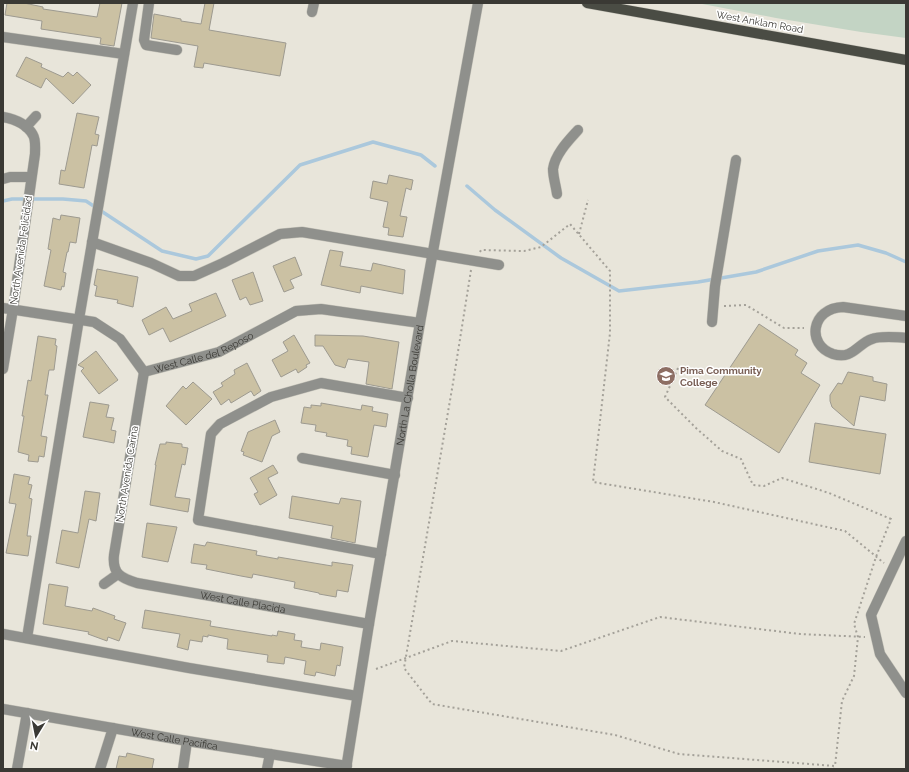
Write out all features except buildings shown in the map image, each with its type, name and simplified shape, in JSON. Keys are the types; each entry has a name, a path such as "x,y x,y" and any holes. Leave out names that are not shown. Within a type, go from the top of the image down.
{"main road":[{"name":"West Anklam Road","path":"587,3 906,60"}],"street":[{"path":"27,638 79,319 133,3"},
{"path":"150,3 144,40 146,45 177,50"},
{"name":"North La Cholla Boulevard","path":"346,768 420,323 478,3"},
{"path":"3,37 124,54"},
{"path":"3,117 14,119 28,130 36,116"},
{"name":"North Avenida Felicidad","path":"3,368 8,309 35,154 33,134 28,130"},
{"path":"557,194 553,169 568,140 578,130"},
{"path":"712,322 716,279 736,160"},
{"path":"3,179 10,177 31,177"},
{"path":"92,242 151,263 179,276 194,276 223,264 280,234 302,232 499,265"},
{"path":"906,316 836,307 828,310 822,315 816,330 819,341 826,350 834,354 845,356 854,352 872,338 906,338"},
{"name":"West Calle del Reposo","path":"8,309 94,322 120,339 144,372 219,352 296,311 321,309 420,323"},
{"name":"North Avenida Carina","path":"118,575 114,566 114,555 144,372"},
{"path":"381,554 198,520 211,434 220,424 271,397 321,383 408,398"},
{"path":"302,458 395,475"},
{"path":"906,541 871,615 880,654 906,693"},
{"path":"104,584 118,575"},
{"name":"West Calle Placida","path":"118,575 124,579 137,583 369,624"},
{"path":"3,634 189,668 357,696"},
{"name":"West Calle Pacifica","path":"3,709 346,768"},
{"path":"17,769 27,713"},
{"path":"100,769 113,728"},
{"path":"182,769 187,741"},
{"path":"267,769 270,754"}],"path":[{"path":"579,234 588,200"},
{"path":"678,368 665,397 722,451 741,459 753,484 764,486 782,478 829,493 891,519 876,557 854,624 858,637 854,676 842,701 834,768 679,754 615,735 432,704 404,668 454,383 470,273 481,250 524,251 541,247 570,224 610,271 610,333 593,482 714,502 845,531 876,557 893,570"},
{"path":"713,306 746,304 784,328 804,328"},
{"path":"376,669 452,641 561,651 660,617 800,634 876,637"}],"green space":[{"path":"697,3 906,3 906,38 776,18"}],"waterway":[{"path":"3,201 12,199 63,199 86,201 162,251 196,259 208,256 300,165 373,142 421,155 435,166"},
{"path":"467,186 495,210 561,258 619,291 698,282 756,272 818,251 858,245 886,253 906,262"}],"place":[{"name":"Pima Community College","path":"666,376"}]}
